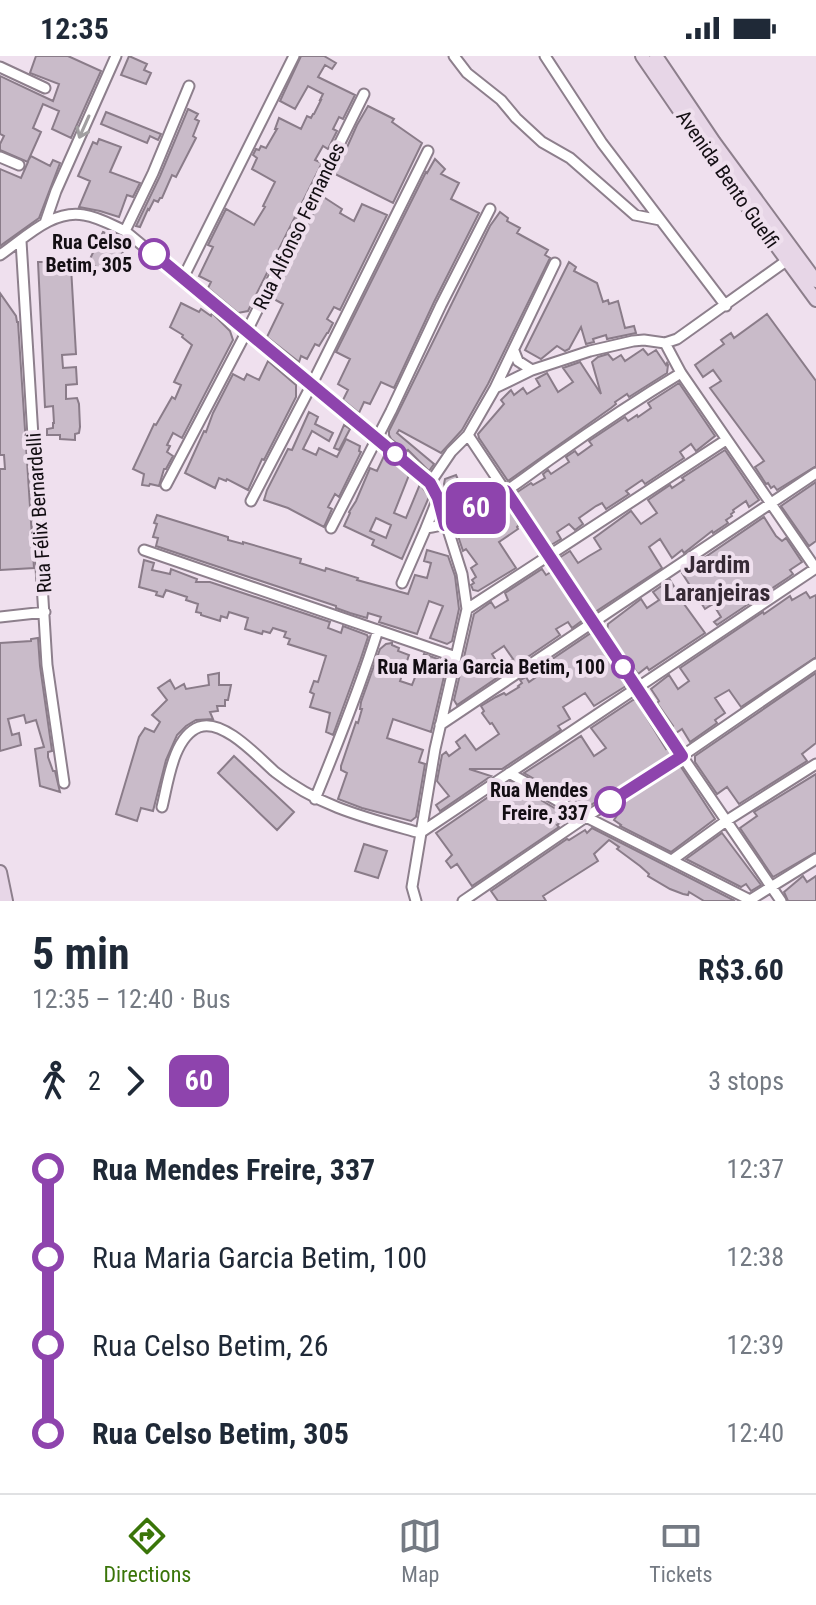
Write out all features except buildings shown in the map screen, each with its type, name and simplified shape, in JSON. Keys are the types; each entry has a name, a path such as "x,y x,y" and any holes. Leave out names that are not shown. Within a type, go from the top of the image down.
{"main road":[{"name":"Avenida Bento Guelfi","path":"642,56 712,158 791,258 816,281"},
{"name":"Avenida Bento Guelfi","path":"656,56 816,300"},
{"path":"0,872 7,901"}],"street":[{"path":"45,223 116,56"},
{"path":"183,278 294,56"},
{"path":"454,56 467,73 501,100 542,142 570,158 635,215 660,220"},
{"path":"545,56 602,143 726,306"},
{"path":"0,67 45,88"},
{"path":"125,231 189,86"},
{"name":"Rua Alfonso Fernandes","path":"166,485 247,331 364,94"},
{"path":"251,501 428,151"},
{"path":"0,157 19,165"},
{"path":"331,528 490,209"},
{"path":"0,255 45,223 65,215 84,215 125,231 430,483 438,498 462,574 467,609 440,725 420,833 412,887 416,901"},
{"name":"Rua Félix Bernardelli","path":"21,241 50,691 64,783"},
{"path":"495,388 532,370 611,346 644,340 665,343 685,335 791,258"},
{"path":"430,483 451,452 468,435 495,388 555,263"},
{"path":"420,833 816,568 681,373 665,343"},
{"path":"514,351 518,361 532,370"},
{"path":"426,528 445,525 506,491 681,373"},
{"path":"468,435 781,901"},
{"path":"467,609 726,440"},
{"path":"440,725 816,473"},
{"path":"402,583 438,498"},
{"path":"144,550 456,657"},
{"path":"0,617 45,612"},
{"path":"315,799 339,742 378,630"},
{"path":"463,901 816,664"},
{"path":"162,807 178,748 185,736 195,729 214,726 227,731 278,774 315,799 420,833"},
{"path":"672,860 726,821 816,764"},
{"path":"509,773 586,817 751,900 816,859"}],"bus line":[{"name":"60","path":"154,254 430,483 438,498 445,525 506,491 682,756 610,802"}],"place":[{"name":"Rua Celso Betim, 305","path":"154,254"},
{"name":"Rua Maria Garcia Betim, 100","path":"623,667"},
{"name":"Rua Mendes Freire, 337","path":"610,802"}],"district":[{"name":"Jardim Laranjeiras","path":"717,579"}]}
